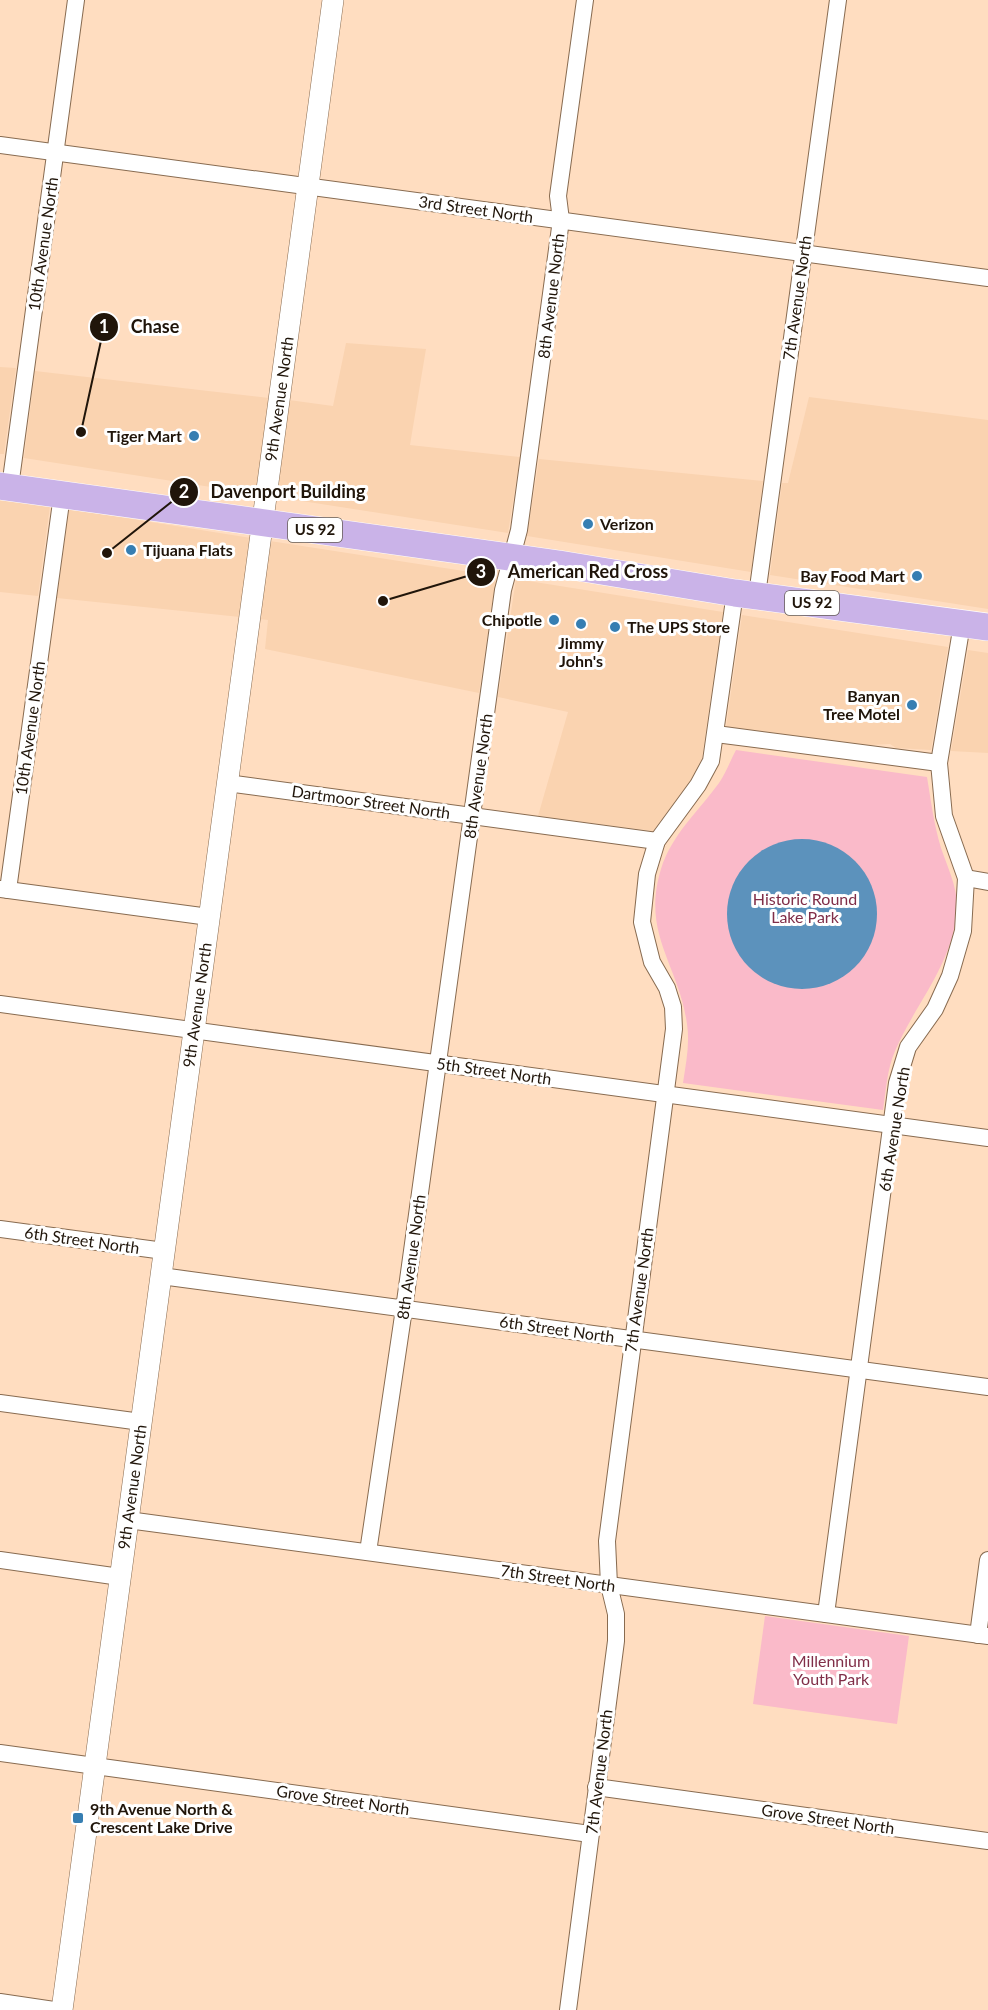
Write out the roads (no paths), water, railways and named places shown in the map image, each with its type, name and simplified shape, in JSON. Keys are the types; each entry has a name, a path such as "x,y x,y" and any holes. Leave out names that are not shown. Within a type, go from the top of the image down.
{"main road":[{"name":"US 92","path":"5,487 975,626"}],"street":[{"name":"10th Avenue North","path":"5,487 55,152 75,0"},
{"name":"9th Avenue North","path":"62,2010 333,0"},
{"name":"8th Avenue North","path":"368,1552 405,1309 503,590 519,530 561,220 558,196 585,0"},
{"name":"7th Avenue North","path":"568,2010 616,1641 616,1614 609,1585 607,1541 674,1029 673,1007 667,988 652,962 642,922 647,874 657,841 698,785 711,761 746,594 803,253 838,0"},
{"name":"3rd Street North","path":"0,145 988,278"},
{"name":"10th Avenue North","path":"4,889 62,495"},
{"name":"6th Avenue North","path":"826,1614 897,1083 908,1047 935,1010 950,976 963,931 966,878 944,816 939,763 975,626"},
{"path":"716,734 939,763"},
{"name":"Dartmoor Street North","path":"227,783 657,841"},
{"path":"966,878 988,882"},
{"path":"4,889 209,917"},
{"name":"5th Street North","path":"0,1004 988,1138"},
{"name":"6th Street North","path":"0,1229 164,1251"},
{"name":"6th Street North","path":"161,1276 988,1387"},
{"path":"0,1402 141,1422"},
{"name":"7th Street North","path":"128,1520 983,1636"},
{"path":"0,1560 120,1577"},
{"path":"983,1636 988,1560"},
{"name":"Grove Street North","path":"0,1753 590,1834"},
{"name":"Grove Street North","path":"596,1787 988,1841"},
{"path":"0,2002 54,2010"}],"water":[{"path":"802,839 817,840 831,845 855,861 871,885 876,899 876,929 871,943 855,967 831,983 817,988 802,989 787,988 773,983 749,967 733,943 728,929 727,914 728,899 733,885 749,861 773,845 787,840"}],"place":[{"name":"Chase","path":"81,432"},
{"name":"Tiger Mart","path":"194,436"},
{"name":"Verizon","path":"588,524"},
{"name":"Tijuana Flats","path":"131,550"},
{"name":"Davenport Building","path":"107,553"},
{"name":"Bay Food Mart","path":"917,576"},
{"name":"American Red Cross","path":"383,601"},
{"name":"Chipotle","path":"554,620"},
{"name":"Jimmy John's","path":"581,624"},
{"name":"The UPS Store","path":"615,627"},
{"name":"Banyan Tree Motel","path":"912,705"},
{"name":"9th Avenue North & Crescent Lake Drive","path":"78,1818"}],"park label":[{"name":"Historic Round Lake Park","path":"805,908"},
{"name":"Millennium Youth Park","path":"831,1670"}]}
